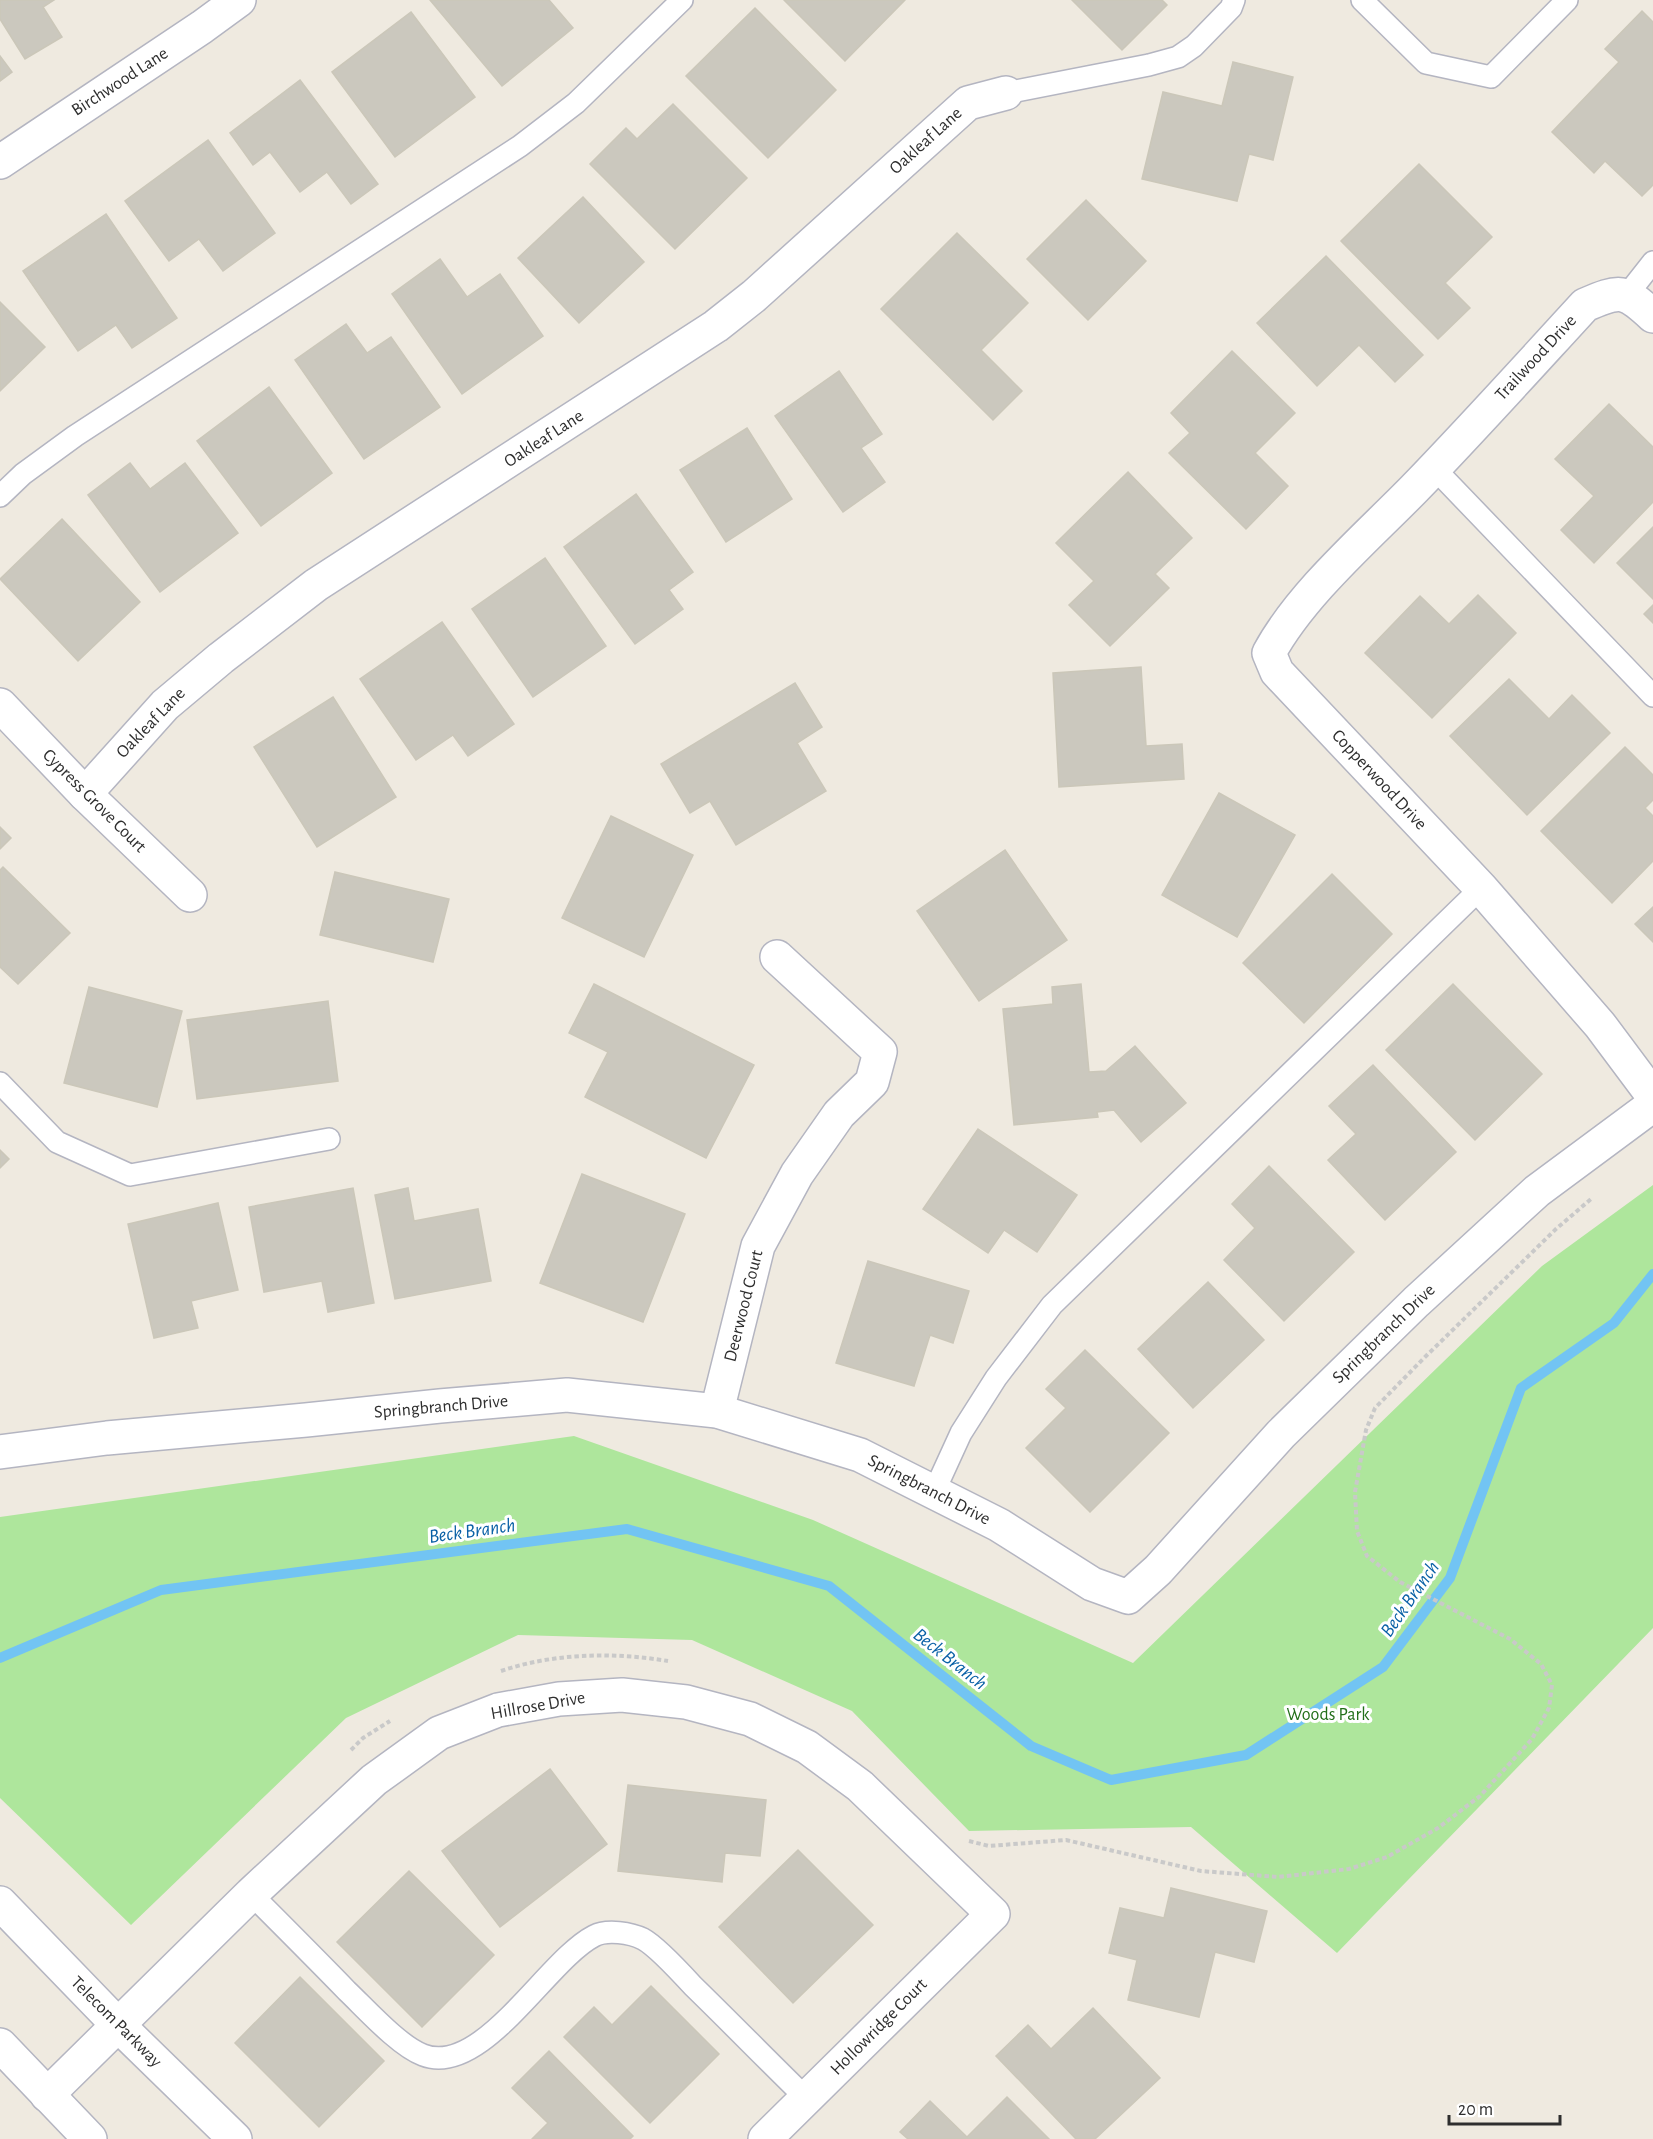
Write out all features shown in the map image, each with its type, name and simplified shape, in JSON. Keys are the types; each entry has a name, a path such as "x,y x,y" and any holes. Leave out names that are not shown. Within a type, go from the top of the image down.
{"street":[{"name":"Birchwood Lane","path":"0,162 239,0"},
{"name":"Oakleaf Lane","path":"85,794 165,705 221,658 316,585 716,326 754,296 968,103 1006,93"},
{"name":"Trailwood Drive","path":"1434,468 1585,305 1611,294 1627,294"},
{"path":"1627,294 1653,316"},
{"name":"Copperwood Drive","path":"1434,468 1314,591 1278,635 1269,652 1277,672 1481,888 1600,1025 1653,1096"},
{"name":"Cypress Grove Court","path":"0,705 85,794 190,895"},
{"name":"Deerwood Court","path":"717,1411 758,1246 796,1174 839,1114 872,1082 880,1052 777,957"},
{"name":"Springbranch Drive","path":"0,1452 107,1438 567,1395 717,1411 860,1455 999,1525 1092,1584 1128,1597 1158,1570 1281,1434 1416,1302 1537,1191 1653,1106"},
{"name":"Hillrose Drive","path":"47,2095 251,1894 374,1780 439,1733 498,1710 559,1699 622,1695 686,1702 750,1719 807,1747 860,1786 993,1914"},
{"name":"Telecom Parkway","path":"0,1903 118,2025 235,2139"},
{"name":"Hollowridge Court","path":"765,2139 993,1914"},
{"path":"0,2045 90,2139"}],"lane":[{"path":"0,496 23,474 75,436 520,146 576,104 682,0"},
{"path":"1006,93 1149,65 1178,57 1194,46 1231,8 1234,0"},
{"path":"1362,0 1426,63 1491,77 1567,0"},
{"path":"1627,294 1653,262"},
{"path":"1434,468 1653,696"},
{"path":"934,1492 961,1433 984,1396 1052,1305 1481,888"},
{"path":"0,1083 57,1142 130,1175 329,1139"},
{"path":"251,1894 374,2018 407,2046 422,2055 438,2059 460,2055 473,2047 508,2018 578,1948 596,1934 610,1932 644,1939 806,2098"}],"path":[{"path":"961,1835 989,1846 1066,1840 1201,1871 1278,1877 1349,1869 1387,1857 1438,1828 1480,1796 1532,1739 1549,1708 1552,1684 1541,1664 1510,1639 1400,1582 1367,1556 1357,1531 1355,1492 1366,1430 1375,1408 1548,1237 1592,1198"},
{"path":"498,1672 518,1665 580,1656 637,1656 679,1663"},
{"path":"346,1754 363,1738 399,1715"}],"green space":[{"name":"Woods Park","path":"1653,1185 1653,1628 1337,1953 1191,1827 969,1831 852,1711 692,1640 518,1635 346,1718 131,1925 0,1798 0,1517 574,1436 813,1520 1133,1663 1542,1266"}],"building":[{"path":"0,0 54,0 43,7 62,37 25,59 0,19"},
{"path":"430,0 549,0 573,28 502,86"},
{"path":"784,0 905,0 845,61"},
{"path":"1072,0 1162,0 1167,5 1122,50"},
{"path":"755,8 836,90 768,158 686,76"},
{"path":"1642,11 1653,22 1653,185 1642,196 1605,161 1594,173 1552,132 1619,62 1605,49"},
{"path":"411,12 475,97 395,157 332,72"},
{"path":"0,56 12,72 0,81"},
{"path":"1233,62 1293,77 1273,160 1249,154 1237,201 1142,179 1163,92 1222,106"},
{"path":"300,80 378,184 351,204 327,172 300,192 270,152 253,165 230,133"},
{"path":"673,104 747,178 675,249 590,164 626,128 637,139"},
{"path":"208,140 275,233 223,271 199,239 169,261 125,201"},
{"path":"1419,164 1492,237 1445,283 1470,308 1438,339 1341,241"},
{"path":"583,197 644,262 579,323 518,258"},
{"path":"1086,200 1146,261 1088,320 1027,259"},
{"path":"106,214 177,318 132,348 116,325 78,351 23,271"},
{"path":"957,233 1028,303 981,350 1022,391 993,420 881,309"},
{"path":"1326,256 1423,355 1395,382 1359,345 1317,386 1257,323"},
{"path":"440,259 467,297 500,274 543,336 462,394 392,294"},
{"path":"0,302 45,347 0,391"},
{"path":"346,324 367,353 391,337 440,407 364,459 295,360"},
{"path":"1232,351 1295,413 1255,453 1288,486 1246,529 1169,453 1190,433 1171,413"},
{"path":"839,371 882,434 861,448 885,482 843,512 775,416"},
{"path":"269,387 332,473 261,526 197,441"},
{"path":"1609,404 1653,447 1653,502 1594,563 1561,530 1594,496 1555,459"},
{"path":"747,428 792,499 726,542 680,470"},
{"path":"130,463 150,489 185,463 238,533 160,592 88,495"},
{"path":"1128,472 1192,538 1155,574 1169,588 1110,646 1069,605 1094,581 1056,543"},
{"path":"636,494 693,572 669,590 683,609 635,644 564,547"},
{"path":"62,519 140,602 78,661 0,579"},
{"path":"1653,527 1653,599 1617,563"},
{"path":"545,558 606,646 533,697 472,609"},
{"path":"1478,595 1516,633 1432,718 1365,653 1420,596 1449,624"},
{"path":"1653,605 1653,623 1644,614"},
{"path":"442,622 514,724 468,756 453,735 416,760 360,679"},
{"path":"1141,667 1146,746 1182,744 1184,779 1059,787 1053,673"},
{"path":"1509,679 1549,719 1572,695 1610,733 1527,815 1450,736"},
{"path":"795,683 822,727 797,743 826,791 736,845 710,801 690,813 661,764"},
{"path":"333,697 396,797 317,847 254,747"},
{"path":"1625,747 1653,775 1653,800 1645,808 1653,816 1653,861 1612,903 1541,831"},
{"path":"1219,793 1295,835 1237,937 1162,895"},
{"path":"611,816 693,855 644,957 562,918"},
{"path":"0,827 11,838 0,849"},
{"path":"1005,850 1067,940 979,1001 917,911"},
{"path":"3,867 70,933 18,984 0,967 0,870"},
{"path":"335,872 449,899 433,962 320,935"},
{"path":"1332,874 1392,934 1304,1023 1243,963"},
{"path":"1653,907 1653,942 1635,924"},
{"path":"594,984 754,1065 706,1158 585,1097 608,1052 569,1033"},
{"path":"1081,984 1089,1072 1106,1071 1135,1046 1186,1103 1141,1142 1114,1110 1097,1112 1098,1117 1014,1125 1003,1009 1053,1004 1052,987"},
{"path":"1453,984 1542,1074 1475,1140 1386,1050"},
{"path":"89,987 182,1011 157,1107 64,1083"},
{"path":"328,1001 338,1081 197,1099 187,1020"},
{"path":"1373,1065 1456,1152 1385,1220 1328,1160 1356,1134 1329,1106"},
{"path":"978,1129 1077,1195 1037,1252 1004,1230 988,1253 923,1209"},
{"path":"0,1150 9,1159 0,1168"},
{"path":"1269,1166 1354,1252 1284,1321 1224,1260 1255,1228 1232,1204"},
{"path":"582,1174 685,1214 643,1322 540,1283"},
{"path":"353,1188 374,1303 328,1312 322,1281 264,1292 249,1207"},
{"path":"408,1188 414,1221 478,1209 491,1281 395,1299 375,1195"},
{"path":"218,1203 238,1290 191,1301 198,1328 154,1338 128,1224"},
{"path":"868,1261 969,1291 953,1343 930,1335 914,1386 836,1363"},
{"path":"1208,1282 1264,1340 1193,1408 1138,1349"},
{"path":"1085,1350 1169,1433 1090,1512 1026,1448 1066,1408 1046,1389"},
{"path":"550,1769 607,1844 500,1927 442,1851"},
{"path":"628,1785 766,1800 760,1856 725,1853 722,1882 618,1871"},
{"path":"798,1850 873,1925 793,2003 719,1927"},
{"path":"409,1871 494,1955 422,2027 337,1942"},
{"path":"1171,1888 1267,1911 1254,1962 1215,1952 1199,2017 1128,2000 1137,1960 1109,1953 1120,1908 1164,1918"},
{"path":"300,1977 384,2061 319,2127 235,2043"},
{"path":"651,1986 719,2054 650,2123 564,2037 594,2007 612,2025"},
{"path":"1093,2008 1160,2078 1095,2139 1076,2139 996,2056 1028,2025 1051,2049"},
{"path":"549,2051 633,2136 630,2139 532,2139 548,2123 512,2088"},
{"path":"1007,2097 1049,2139 908,2139 900,2132 930,2101 967,2137"}],"waterway":[{"name":"Beck Branch","path":"0,1658 161,1590 627,1529 829,1586 1031,1746 1111,1780 1246,1755 1383,1667 1450,1578 1521,1388 1614,1323 1653,1274"}]}
